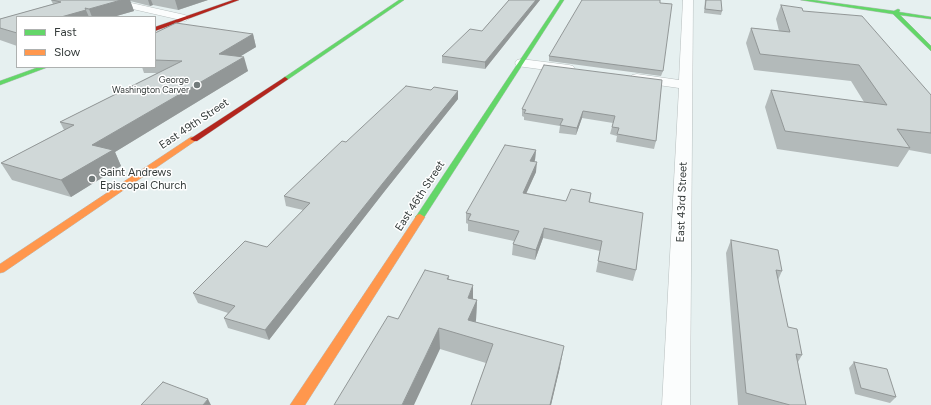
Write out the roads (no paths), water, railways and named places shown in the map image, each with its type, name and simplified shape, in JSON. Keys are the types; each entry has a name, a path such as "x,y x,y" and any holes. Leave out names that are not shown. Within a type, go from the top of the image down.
{"street":[{"path":"105,0 185,18"},
{"path":"156,29 237,0"},
{"name":"East 49th Street","path":"0,269 402,0"},
{"name":"East 46th Street","path":"297,405 562,0"},
{"name":"East 43rd Street","path":"676,405 688,0"},
{"path":"803,0 931,18"},
{"path":"895,13 902,5"},
{"path":"895,13 931,49"},
{"path":"521,63 580,71"},
{"path":"0,83 42,68"},
{"path":"625,77 685,85"}],"place":[{"name":"George Washington Carver","path":"197,85"},
{"name":"Saint Andrews Episcopal Church","path":"92,179"}]}
